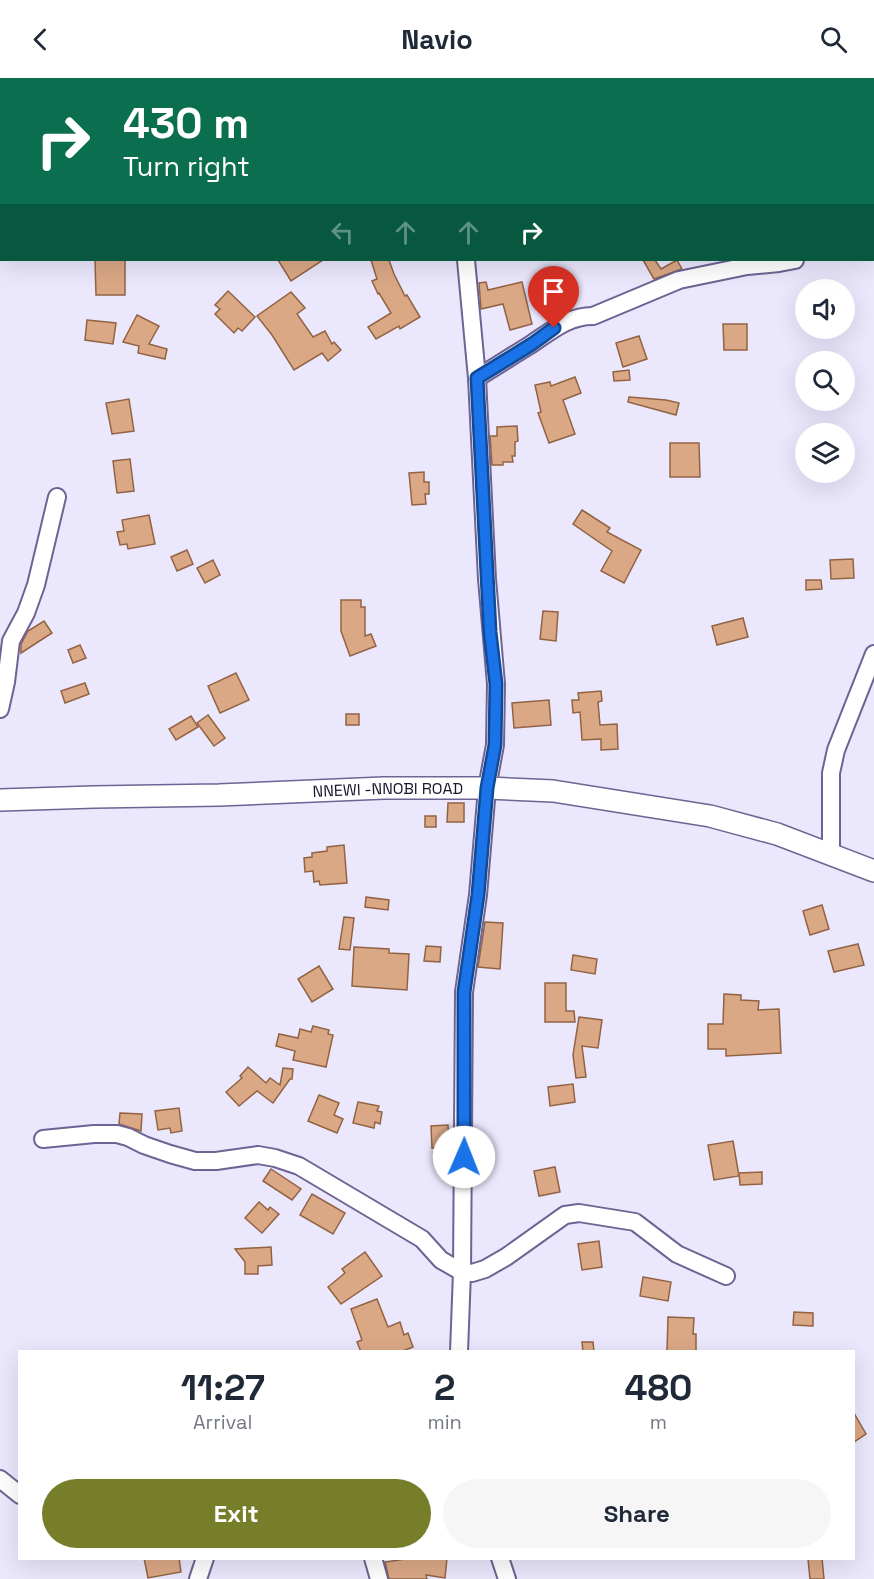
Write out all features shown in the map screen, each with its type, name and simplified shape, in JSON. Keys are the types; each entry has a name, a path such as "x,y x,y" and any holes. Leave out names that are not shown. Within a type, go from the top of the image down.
{"main road":[{"name":"NNEWI -NNOBI ROAD","path":"0,800 219,795 384,788 487,788 553,791 710,816 777,834 874,871"}],"street":[{"path":"459,1350 462,1272 464,992 478,895 487,788 495,745 496,684 490,632 477,378 466,261"},
{"path":"477,378 554,328 572,319 593,316 689,277 790,261"},
{"path":"0,709 11,641 26,613 36,585 57,497"},
{"path":"831,854 831,773 836,750 874,654"},
{"path":"43,1138 117,1134 195,1161 216,1161 258,1155 275,1158 299,1166 422,1239 441,1260 462,1272 472,1273 485,1269 506,1257 565,1215 579,1213 635,1222 677,1254 726,1276"},
{"path":"0,1479 18,1493"},
{"path":"198,1579 204,1560"},
{"path":"374,1560 379,1579"},
{"path":"501,1560 507,1579"}],"building":[{"path":"95,261 125,261 125,295 96,295"},
{"path":"279,261 321,261 291,281"},
{"path":"371,261 389,261 405,296 407,295 420,317 376,339 368,327 391,313 372,281 377,279"},
{"path":"644,261 656,261 661,269 678,261 682,269 654,279"},
{"path":"486,282 488,290 522,282 532,324 510,330 503,304 481,309 479,283"},
{"path":"228,291 255,317 242,331 238,328 234,333 215,314 220,309 215,305"},
{"path":"291,292 305,308 297,314 313,337 325,331 332,344 334,342 341,350 328,361 322,353 294,370 257,316"},
{"path":"137,315 159,326 149,344 167,349 165,359 138,353 139,346 123,342"},
{"path":"87,320 116,323 113,344 85,340"},
{"path":"723,324 747,324 747,350 724,350"},
{"path":"639,336 647,359 623,367 616,343"},
{"path":"629,370 630,380 614,381 613,372"},
{"path":"575,377 581,393 563,400 575,434 549,443 538,413 541,412 535,385 550,382 551,386"},
{"path":"629,397 679,403 676,415 628,402"},
{"path":"129,399 134,431 112,434 106,403"},
{"path":"517,426 518,441 515,442 513,462 492,465 490,436 497,436 497,427"},
{"path":"670,443 699,443 700,477 670,477"},
{"path":"130,459 134,491 117,493 113,461"},
{"path":"424,472 424,482 429,482 429,494 425,494 426,504 412,505 409,473"},
{"path":"582,510 610,528 607,532 641,550 624,583 601,571 612,551 573,524"},
{"path":"149,515 155,544 128,549 127,544 120,545 117,532 124,531 122,520"},
{"path":"187,550 193,564 177,571 171,557"},
{"path":"853,559 854,578 831,579 830,560"},
{"path":"213,560 220,575 205,583 197,568"},
{"path":"806,580 821,580 822,589 806,590"},
{"path":"341,600 361,600 361,607 365,607 365,636 371,634 376,646 350,656 341,631"},
{"path":"543,611 558,612 556,641 540,639"},
{"path":"743,618 748,637 717,645 712,626"},
{"path":"44,621 52,633 21,653 21,644 28,631"},
{"path":"80,645 86,658 73,663 68,650"},
{"path":"236,673 249,700 220,713 208,686"},
{"path":"85,683 89,694 65,703 61,691"},
{"path":"601,691 602,701 598,702 600,725 617,724 618,749 601,750 601,739 582,740 580,712 573,713 572,700 579,700 578,693"},
{"path":"549,700 551,725 514,728 512,703"},
{"path":"346,714 359,714 359,725 346,725"},
{"path":"208,715 225,738 214,746 197,723"},
{"path":"191,716 198,727 176,740 169,729"},
{"path":"448,803 464,803 464,822 447,822"},
{"path":"425,816 436,816 436,827 425,827"},
{"path":"344,845 347,883 320,885 319,881 314,882 313,871 305,872 304,858 312,857 312,853 327,851 327,847"},
{"path":"366,897 389,900 388,910 365,907"},
{"path":"822,905 829,929 810,935 803,911"},
{"path":"344,917 354,918 350,950 339,949"},
{"path":"485,922 503,923 500,969 478,967"},
{"path":"858,944 864,965 834,972 828,951"},
{"path":"426,946 441,947 440,962 424,961"},
{"path":"354,947 389,949 389,953 409,954 407,990 352,986"},
{"path":"573,955 597,959 595,974 571,970"},
{"path":"319,966 333,989 312,1002 298,979"},
{"path":"545,983 566,983 566,1011 574,1011 575,1022 545,1022"},
{"path":"724,994 741,995 741,1000 759,1001 758,1010 779,1009 781,1053 726,1056 726,1049 708,1049 708,1024 723,1024"},
{"path":"579,1017 602,1020 598,1048 582,1046 586,1077 576,1078 573,1055"},
{"path":"313,1026 329,1030 328,1034 333,1035 326,1067 293,1060 295,1051 276,1046 279,1034 298,1038 300,1029 311,1032"},
{"path":"248,1067 266,1083 270,1078 280,1085 283,1068 293,1069 292,1079 273,1103 257,1091 239,1106 226,1092 242,1078 240,1076"},
{"path":"573,1084 575,1102 550,1106 548,1087"},
{"path":"319,1095 339,1103 334,1115 343,1119 337,1133 308,1121"},
{"path":"358,1102 379,1106 377,1111 382,1112 380,1124 375,1122 374,1128 353,1123"},
{"path":"179,1108 182,1131 171,1133 170,1128 158,1130 155,1111"},
{"path":"120,1113 142,1114 141,1131 119,1124"},
{"path":"448,1125 449,1148 432,1148 431,1126"},
{"path":"733,1141 739,1176 714,1180 708,1145"},
{"path":"555,1167 560,1192 539,1196 534,1171"},
{"path":"271,1169 301,1189 292,1200 263,1181"},
{"path":"762,1172 762,1184 740,1185 739,1173"},
{"path":"312,1194 345,1213 333,1234 300,1215"},
{"path":"259,1202 268,1210 270,1207 279,1214 262,1233 245,1218"},
{"path":"599,1241 602,1267 582,1270 578,1244"},
{"path":"271,1247 272,1265 258,1266 258,1274 245,1274 245,1262 235,1249"},
{"path":"365,1252 382,1276 341,1304 328,1287 345,1273 342,1269"},
{"path":"643,1277 671,1282 668,1301 640,1296"},
{"path":"377,1299 388,1327 400,1322 404,1335 408,1333 413,1347 405,1350 360,1350 357,1342 362,1340 351,1309"},
{"path":"794,1312 813,1313 813,1326 793,1325"},
{"path":"668,1317 694,1318 693,1334 696,1334 696,1350 667,1350"},
{"path":"582,1342 593,1342 594,1350 583,1350"},
{"path":"855,1415 866,1434 855,1441"},
{"path":"144,1560 179,1560 181,1572 148,1578"},
{"path":"447,1560 445,1578 426,1575 427,1579 389,1579 385,1562"},
{"path":"808,1560 822,1560 824,1579 810,1579"}],"route":[{"path":"464,1157 464,992 478,895 487,788 495,745 496,684 490,632 477,378 554,328"}]}
